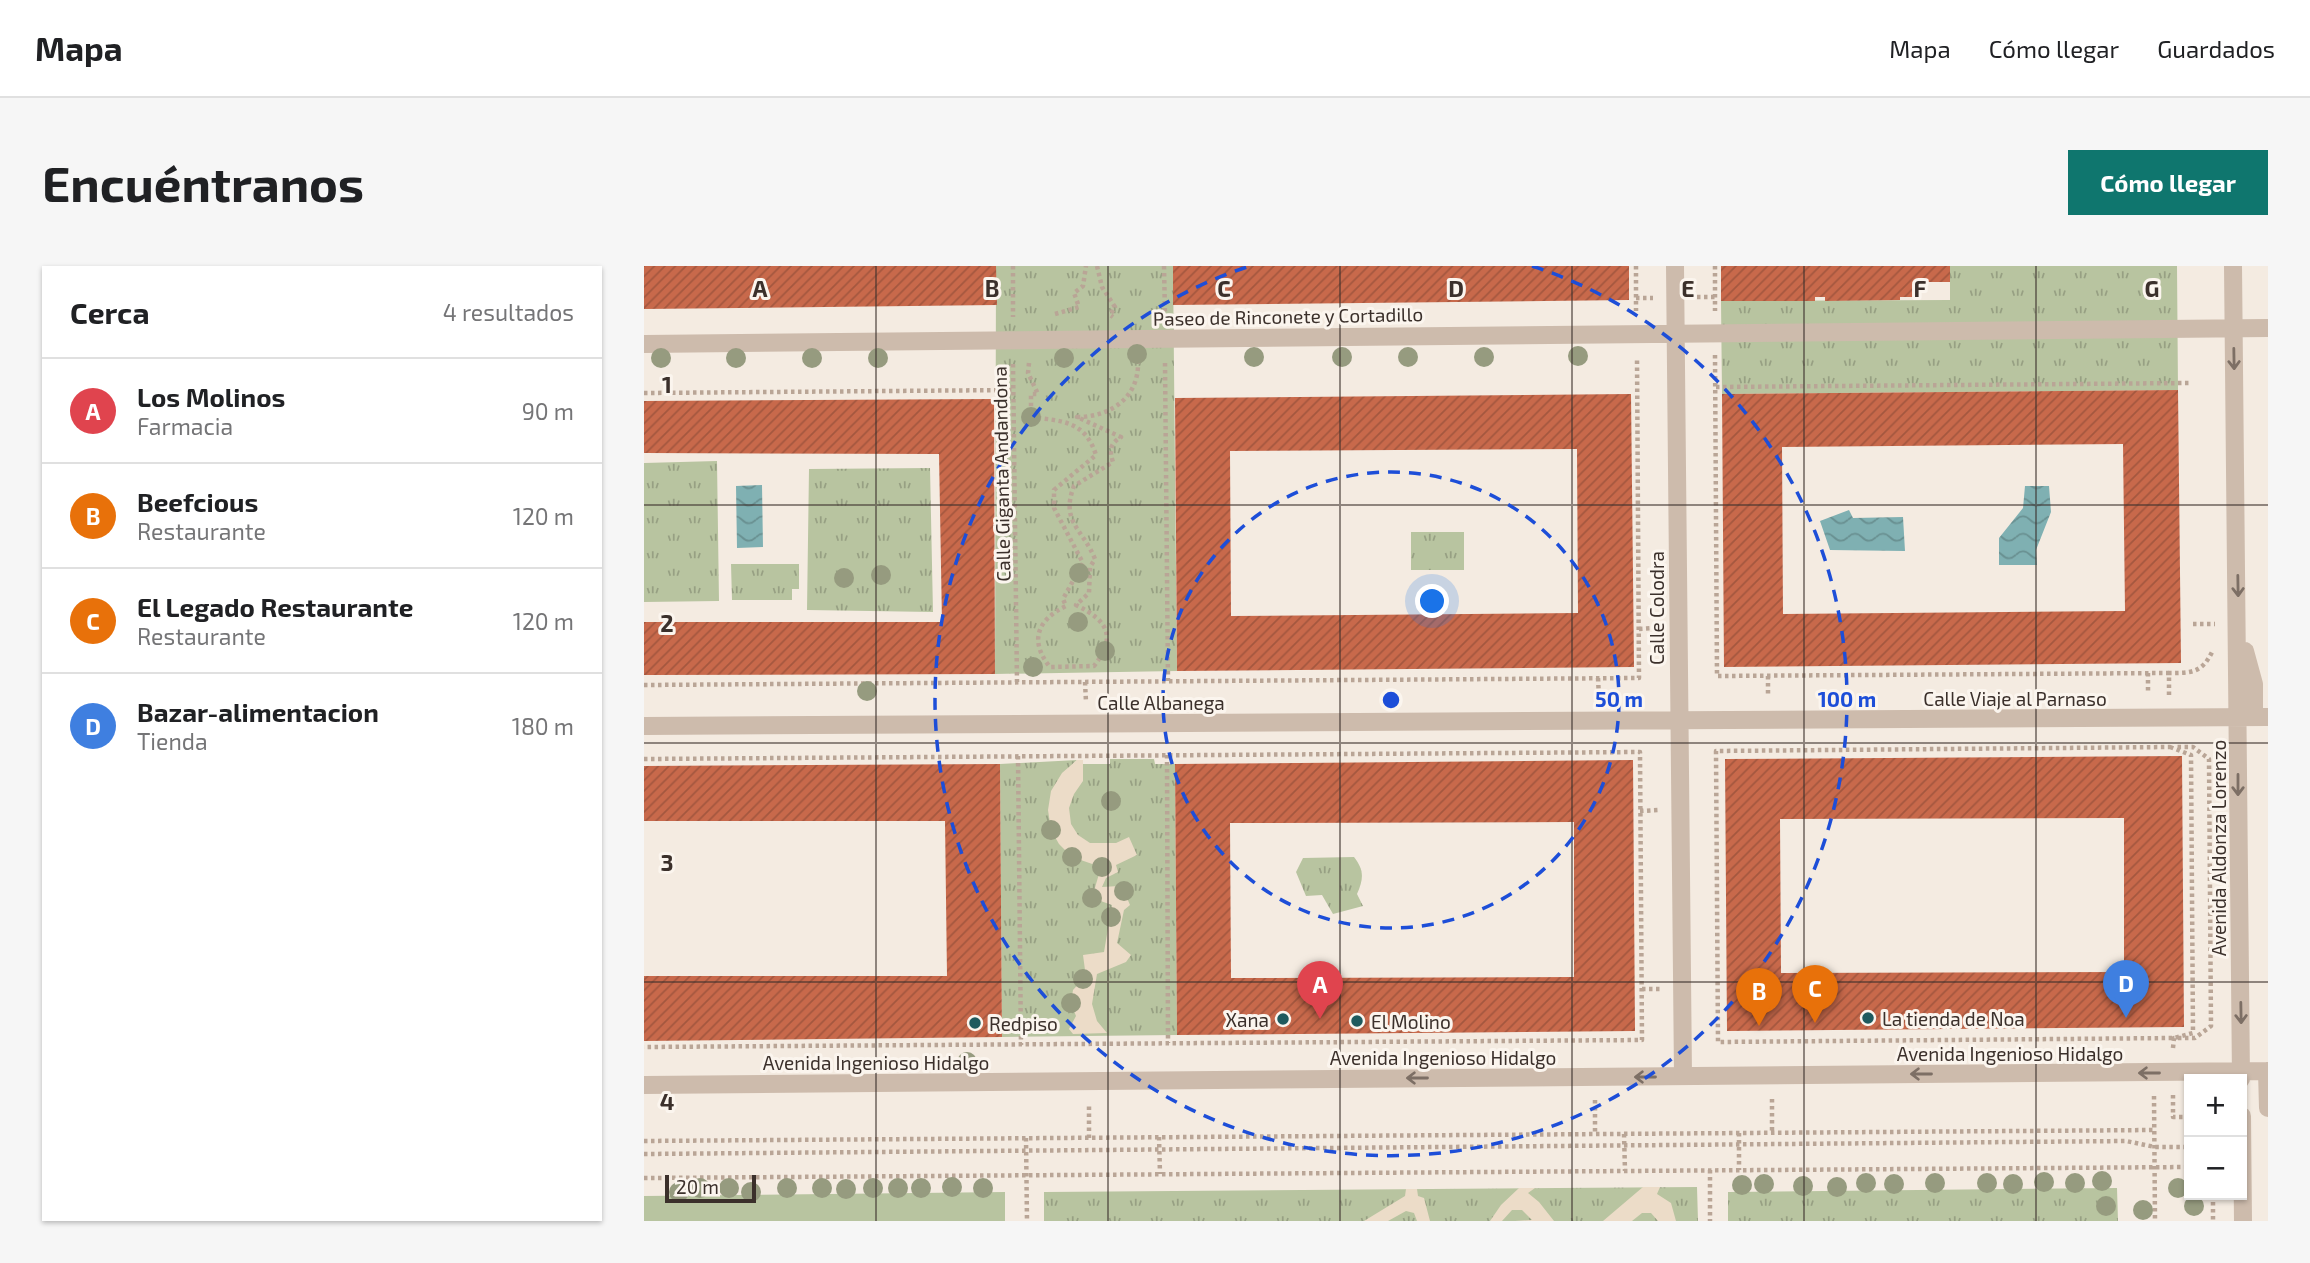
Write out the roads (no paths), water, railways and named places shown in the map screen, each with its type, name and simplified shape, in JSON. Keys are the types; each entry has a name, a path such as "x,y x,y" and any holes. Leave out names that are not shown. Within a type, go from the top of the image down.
{"street":[{"name":"Calle Colodra","path":"1675,266 1683,1076"},
{"name":"Avenida Aldonza Lorenzo","path":"2233,266 2238,624 2254,684 2241,1074"},
{"name":"Paseo de Rinconete y Cortadillo","path":"644,344 2268,328"},
{"name":"Calle Viaje al Parnaso","path":"1679,720 2254,717"},
{"name":"Calle Albanega","path":"644,726 1679,720"},
{"name":"Avenida Ingenioso Hidalgo","path":"2247,1075 2267,1071"},
{"path":"2267,1071 2268,1108"},
{"name":"Avenida Ingenioso Hidalgo","path":"644,1085 2153,1072 2197,1074"},
{"path":"2242,1137 2243,1221"}],"water":[{"path":"762,485 763,547 737,548 736,486"},
{"path":"2025,486 2049,486 2051,512 2036,550 2037,565 1999,565 1999,538 2023,508"},
{"path":"1849,510 1853,518 1903,517 1905,551 1830,550 1820,521"}],"place":[{"name":"La tienda de Noa","path":"1868,1018"},
{"name":"Bazar-alimentacion","path":"2126,1018"},
{"name":"Xana","path":"1283,1019"},
{"name":"Los Molinos","path":"1320,1019"},
{"name":"El Molino","path":"1357,1021"},
{"name":"Redpiso","path":"975,1023"},
{"name":"El Legado Restaurante","path":"1815,1023"},
{"name":"Beefcious","path":"1759,1026"}]}
